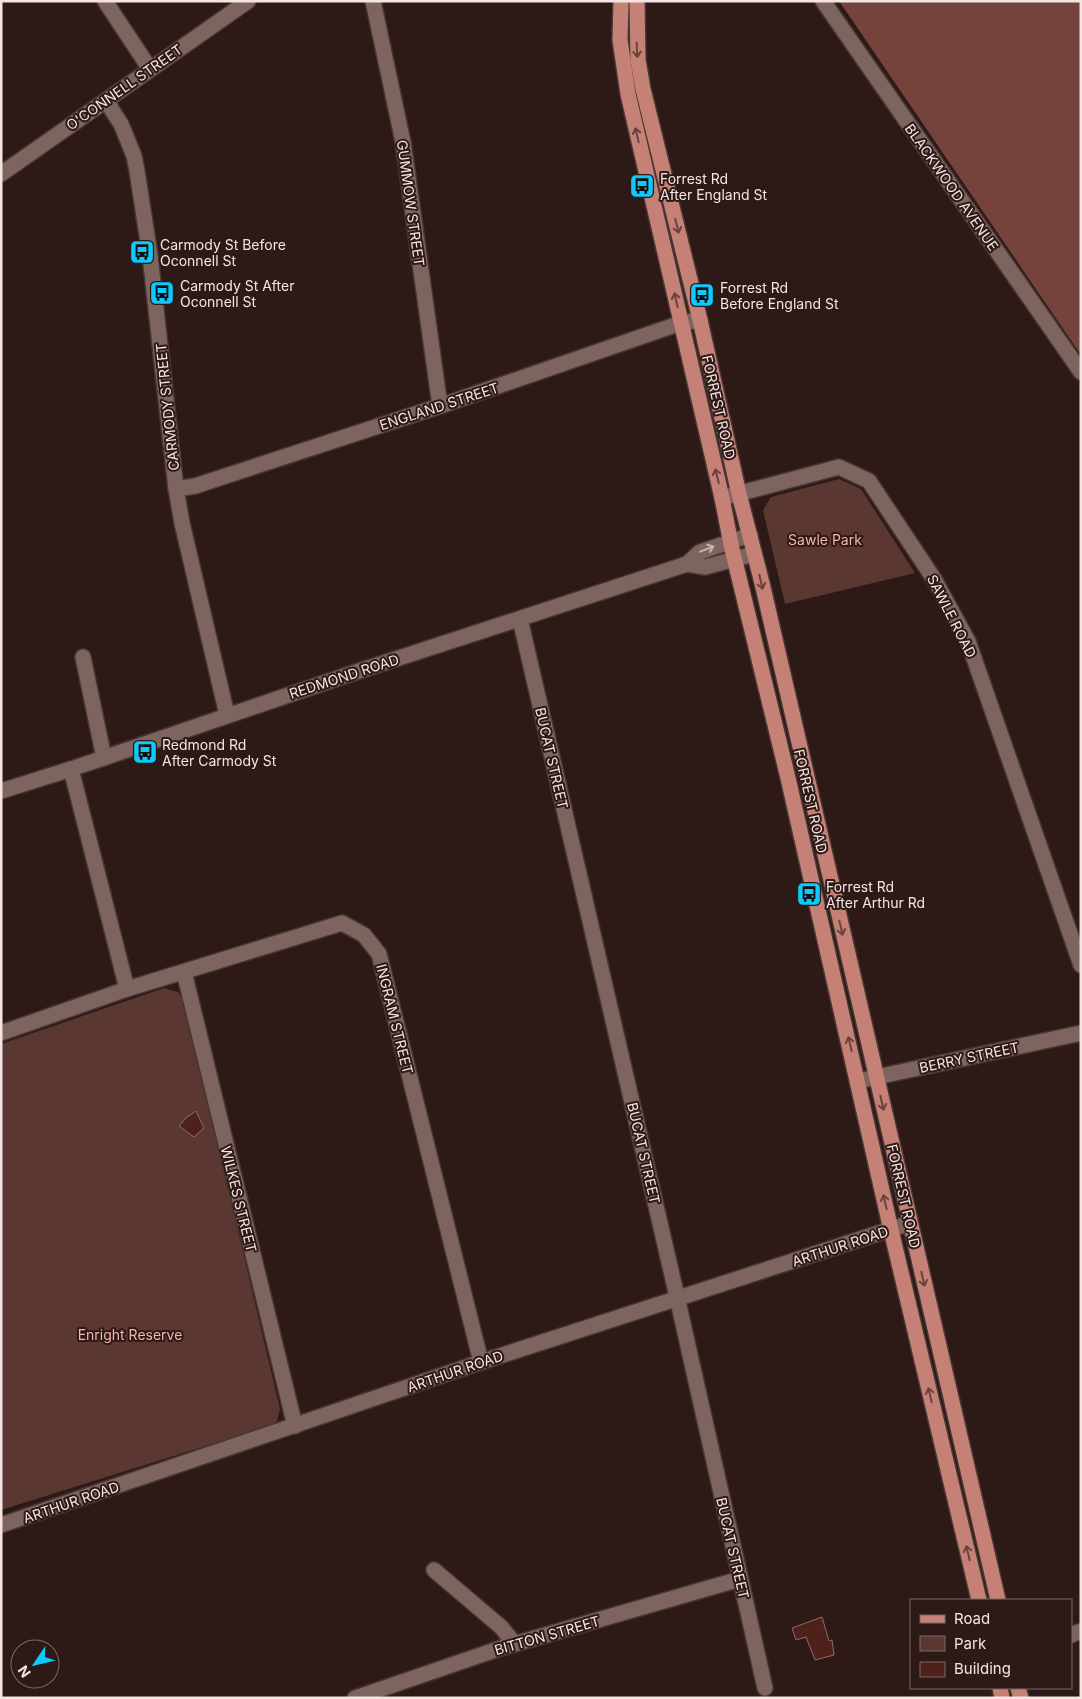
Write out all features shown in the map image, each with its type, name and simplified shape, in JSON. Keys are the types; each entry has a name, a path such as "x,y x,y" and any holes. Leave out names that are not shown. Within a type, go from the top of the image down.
{"main road":[{"name":"FORREST ROAD","path":"620,1 620,40 628,94 735,560 788,778 891,1230 979,1599"},
{"name":"FORREST ROAD","path":"637,1 638,60 643,88 700,320 998,1599"}],"street":[{"path":"105,1 150,69"},
{"name":"O'CONNELL STREET","path":"1,174 248,1"},
{"name":"GUMMOW STREET","path":"373,1 403,142 440,406"},
{"name":"BLACKWOOD AVENUE","path":"823,1 1081,372"},
{"name":"CARMODY STREET","path":"106,101 121,124 134,156 137,171 150,255 176,489 182,523 227,715"},
{"name":"ENGLAND STREET","path":"176,489 195,486 440,406 681,324 700,320"},
{"name":"SAWLE ROAD","path":"722,498 839,467 869,481 934,579 968,641 1081,965"},
{"name":"REDMOND ROAD","path":"1,791 687,564 700,552 750,535"},
{"name":"REDMOND ROAD","path":"687,564 705,567 754,554"},
{"name":"BUCAT STREET","path":"520,619 765,1688"},
{"path":"83,657 104,758"},
{"path":"71,769 127,989"},
{"name":"INGRAM STREET","path":"1,1033 127,989 342,923 364,935 379,954 480,1362"},
{"name":"WILKES STREET","path":"184,972 295,1426"},
{"name":"BERRY STREET","path":"858,1081 1081,1033"},
{"name":"ARTHUR ROAD","path":"1,1525 480,1362 910,1223"},
{"path":"434,1570 501,1627 515,1644"},
{"name":"BITTON STREET","path":"355,1698 515,1644 740,1579"}],"green space":[{"name":"Sawle Park","path":"839,479 861,489 915,573 785,604 763,510 771,497"},
{"name":"Enright Reserve","path":"164,988 178,992 184,1002 280,1409 277,1421 270,1426 1,1510 1,1044"}],"shaded area":[{"path":"839,1 1081,1 1081,355"}],"building":[{"path":"196,1111 204,1128 194,1137 179,1126"},
{"path":"822,1617 829,1641 832,1640 834,1655 815,1660 806,1637 796,1640 792,1628"}],"place":[{"name":"Forrest Rd After England St","path":"642,186"},
{"name":"Carmody St Before Oconnell St","path":"142,252"},
{"name":"Carmody St After Oconnell St","path":"162,293"},
{"name":"Forrest Rd Before England St","path":"702,295"},
{"name":"Redmond Rd After Carmody St","path":"145,752"},
{"name":"Forrest Rd After Arthur Rd","path":"809,894"}]}
